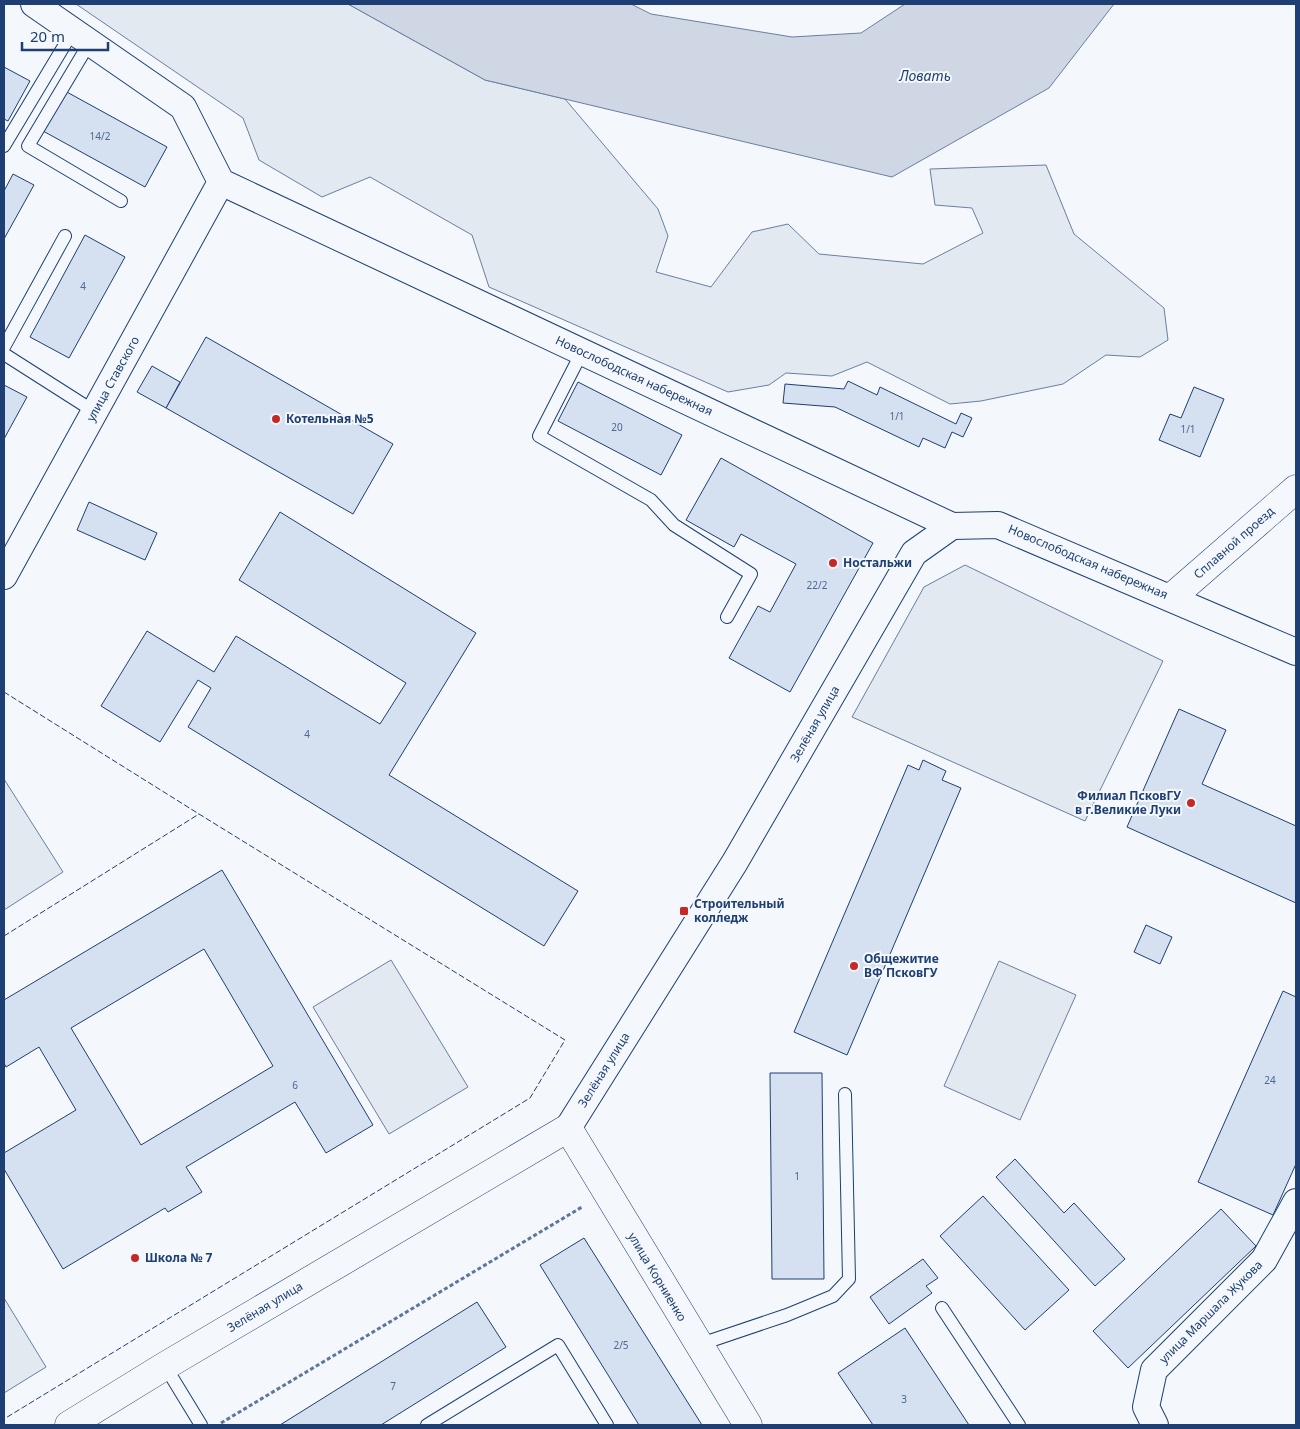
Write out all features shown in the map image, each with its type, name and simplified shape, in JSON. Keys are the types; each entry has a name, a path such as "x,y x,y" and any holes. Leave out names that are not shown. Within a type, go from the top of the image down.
{"street":[{"path":"34,4 183,107 221,182"},
{"name":"Новослободская набережная","path":"221,182 952,526 998,525 1172,597 1296,652"},
{"name":"улица Ставского","path":"4,576 221,182"},
{"name":"Сплавной проезд","path":"1172,597 1296,489"},
{"name":"Зелёная улица","path":"69,1425 165,1366 568,1128 735,862 914,553 952,526"},
{"name":"улица Корниенко","path":"568,1128 748,1425"},
{"name":"улица Маршала Жукова","path":"1155,1425 1146,1407 1154,1370 1264,1260 1296,1202"}],"lane":[{"path":"4,146 82,37"},
{"path":"82,37 28,146 121,201"},
{"path":"4,347 65,236"},
{"path":"582,352 539,436 651,500 674,525 751,574 727,617"},
{"path":"4,354 94,412"},
{"path":"698,1345 787,1315 833,1296 849,1279 845,1094"},
{"path":"942,1308 1019,1425"},
{"path":"426,1425 558,1345 607,1425"},
{"path":"165,1366 202,1425"}],"path":[{"path":"218,1425 582,1207 587,1215"}],"shaded area":[{"path":"76,4 348,4 485,80 565,99 658,209 668,236 656,272 711,287 752,232 788,224 819,254 923,264 983,233 972,208 935,205 930,169 1046,165 1074,234 1164,308 1168,340 1140,357 1106,355 1063,384 981,401 950,404 867,362 832,376 786,373 769,385 728,392 489,287 472,235 370,177 322,197 259,160 243,118"},
{"path":"965,565 1163,661 1085,821 852,717 924,587"},
{"path":"4,779 63,872 4,910"},
{"path":"391,960 468,1087 389,1134 313,1007"},
{"path":"999,961 1076,995 1020,1120 944,1086"},
{"path":"4,1298 46,1367 4,1393"}],"water":[{"name":"Ловать","path":"348,4 631,4 651,14 792,37 861,33 905,4 1114,4 1049,88 892,177 485,80"}],"building":[{"path":"4,67 30,81 8,121 4,119"},
{"path":"65,91 167,147 145,187 43,131"},
{"path":"13,174 34,185 4,239 4,191"},
{"path":"85,235 125,257 69,358 30,337"},
{"path":"206,337 393,444 353,514 166,408"},
{"path":"152,366 180,382 166,408 137,392"},
{"path":"848,381 877,395 880,387 956,424 961,413 972,418 963,437 952,432 945,448 923,438 919,447 835,407 783,403 785,384 844,389"},
{"path":"578,382 682,435 661,475 558,421"},
{"path":"4,385 27,397 4,439"},
{"path":"1194,387 1224,399 1200,457 1159,440 1170,414 1181,418"},
{"path":"721,458 873,543 790,692 729,658 758,606 770,612 796,564 741,534 734,547 686,520"},
{"path":"89,502 157,533 145,560 77,530"},
{"path":"280,512 476,633 389,775 578,891 544,946 188,727 211,688 198,680 160,742 101,706 147,631 214,672 236,636 380,724 406,683 239,580"},
{"name":"Филиал ПсковГУ в г.Великие Луки","path":"1179,709 1226,730 1202,784 1296,826 1296,903 1127,827"},
{"name":"Общежитие ВФ ПсковГУ","path":"923,760 946,771 942,780 961,788 847,1055 794,1032 908,765 919,770"},
{"path":"222,870 373,1125 326,1153 295,1102 186,1167 202,1192 168,1212 165,1208 63,1269 4,1169 4,1153 76,1110 39,1047 6,1067 4,1063 4,1000","holes":["204,949 273,1066 141,1145 71,1028"]},
{"path":"1146,925 1172,937 1160,964 1134,952"},
{"path":"1283,991 1296,997 1296,1164 1273,1215 1198,1182"},
{"path":"770,1073 822,1073 824,1279 772,1279"},
{"path":"1015,1159 1064,1213 1074,1203 1125,1259 1095,1286 996,1177"},
{"path":"983,1196 1069,1290 1025,1330 940,1236"},
{"path":"1221,1209 1256,1246 1128,1368 1093,1331"},
{"path":"584,1238 702,1425 639,1425 540,1265"},
{"path":"923,1259 938,1278 926,1286 932,1293 889,1324 870,1297"},
{"path":"477,1302 506,1347 381,1425 280,1425"},
{"path":"905,1328 969,1425 873,1425 838,1373"}],"fence":[{"path":"4,692 199,814"},
{"path":"4,936 199,814 565,1040 530,1098 4,1419"}],"place":[{"name":"Котельная №5","path":"276,419"},
{"name":"Ностальжи","path":"833,563"},
{"name":"Филиал ПсковГУ в г.Великие Луки","path":"1191,803"},
{"name":"Строительный колледж","path":"684,911"},
{"name":"Общежитие ВФ ПсковГУ","path":"854,966"},
{"name":"Школа № 7","path":"135,1258"}]}
